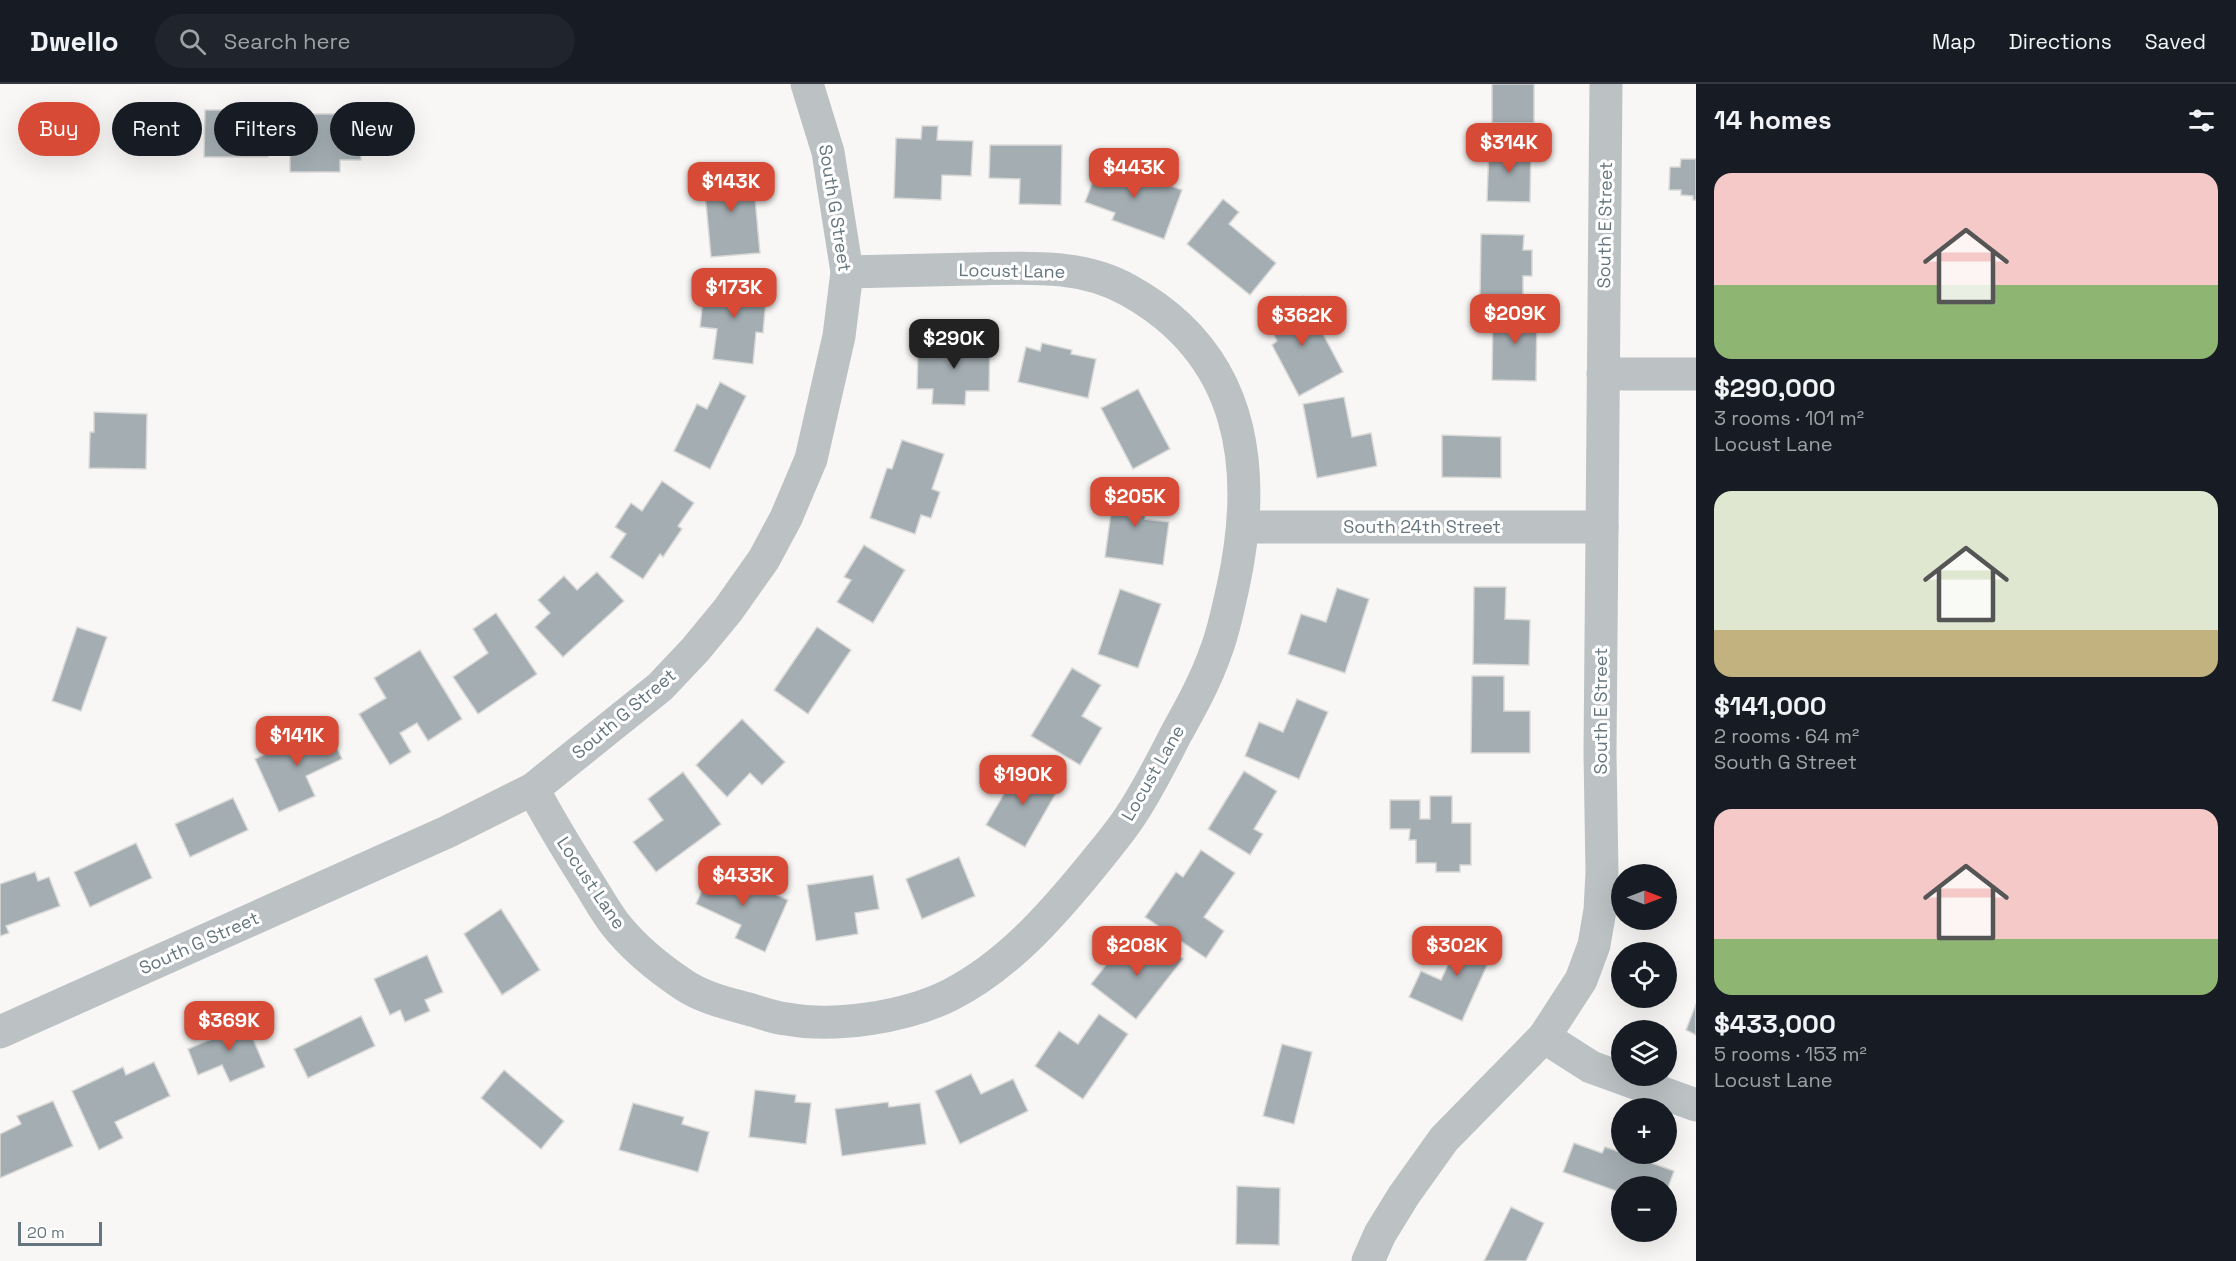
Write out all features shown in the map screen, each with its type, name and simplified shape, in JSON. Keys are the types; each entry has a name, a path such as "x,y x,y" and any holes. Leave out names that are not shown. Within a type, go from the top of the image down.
{"street":[{"name":"South G Street","path":"0,1032 447,832 533,789 660,687 695,650 728,610 764,559 786,518 811,459 839,336 847,272 828,152 807,84"},
{"name":"South E Street","path":"1368,1261 1380,1234 1404,1195 1444,1139 1544,1037 1581,980 1594,945 1600,910 1602,872 1600,753 1606,84"},
{"name":"Locust Lane","path":"533,789 552,825 617,926 644,953 684,985 728,1004 787,1019 838,1023 911,1009 944,998 962,989 1004,960 1029,937 1078,882 1129,819 1203,683 1217,649 1239,560 1244,481 1239,433 1220,378 1190,337 1169,317 1129,290 1106,280 1046,268 847,272"},
{"path":"1603,374 1696,374"},
{"name":"South 24th Street","path":"1242,527 1602,527"},
{"path":"1544,1037 1592,1067 1696,1106"}],"building":[{"path":"1492,84 1534,84 1534,123 1492,123"},
{"path":"205,110 214,110 214,156 268,156 268,157 204,157"},
{"path":"318,114 330,114 330,156 361,156 361,160 340,160 340,172 290,172 290,156 318,156"},
{"path":"922,126 938,126 937,140 973,141 971,176 942,175 941,200 894,198 896,138 921,139"},
{"path":"990,145 1062,145 1061,205 1019,204 1020,179 989,178"},
{"path":"1489,145 1531,146 1530,202 1487,201"},
{"path":"1681,159 1696,159 1696,200 1693,200 1693,196 1681,195 1681,190 1669,190 1670,167 1680,167"},
{"path":"1101,160 1182,190 1164,239 1112,220 1115,213 1085,202"},
{"path":"746,167 749,199 755,198 760,253 711,257 703,171"},
{"path":"1223,199 1239,212 1229,224 1276,263 1250,295 1187,244"},
{"path":"1481,234 1524,235 1523,250 1532,250 1532,276 1523,276 1523,296 1480,295"},
{"path":"705,281 767,288 763,333 756,332 753,364 713,359 717,329 700,327"},
{"path":"1303,296 1343,372 1299,396 1272,345 1277,341 1265,316"},
{"path":"1493,309 1537,310 1536,381 1492,380"},
{"path":"936,341 990,342 989,391 966,391 965,405 932,404 933,389 917,389 918,349 936,349"},
{"path":"1042,343 1072,350 1071,354 1096,359 1088,398 1018,382 1026,347 1040,351"},
{"path":"720,382 746,396 710,469 674,451 697,404 707,409"},
{"path":"1138,389 1170,449 1133,469 1101,408"},
{"path":"1344,397 1352,437 1371,433 1377,466 1317,478 1303,404"},
{"path":"94,412 147,414 146,469 89,468 90,432 94,432"},
{"path":"1442,435 1501,437 1501,478 1442,477"},
{"path":"902,440 944,454 932,489 940,492 931,518 921,515 915,534 870,518 887,468 892,469"},
{"path":"662,481 694,503 678,526 682,529 663,557 660,554 643,579 610,557 626,534 615,527 631,503 642,511"},
{"path":"1115,483 1149,487 1145,519 1169,522 1163,565 1105,557"},
{"path":"864,545 905,570 873,623 837,602 851,580 844,577"},
{"path":"597,572 624,601 563,657 535,627 550,613 538,600 564,576 577,590"},
{"path":"1474,587 1506,587 1505,619 1530,620 1529,665 1473,664"},
{"path":"1337,588 1369,599 1345,673 1288,654 1301,614 1326,622"},
{"path":"1120,589 1161,604 1138,668 1098,654"},
{"path":"496,613 537,674 478,714 453,677 488,653 473,629"},
{"path":"77,627 107,637 81,711 52,701"},
{"path":"817,627 851,650 808,714 774,690"},
{"path":"420,650 462,719 428,741 417,723 400,733 411,752 390,765 359,714 386,698 374,678"},
{"path":"1072,668 1101,685 1082,716 1102,728 1080,765 1031,736"},
{"path":"1472,676 1504,676 1504,711 1530,711 1530,753 1471,753"},
{"path":"1297,699 1328,712 1299,779 1245,756 1259,722 1283,732"},
{"path":"742,719 785,762 762,785 750,773 727,797 696,765"},
{"path":"327,726 342,759 306,776 315,796 279,812 255,759"},
{"path":"1021,764 1060,786 1025,847 986,825"},
{"path":"1244,771 1277,791 1254,829 1263,834 1250,855 1208,829"},
{"path":"683,772 721,824 656,872 633,842 663,820 648,799"},
{"path":"1430,796 1452,796 1452,823 1471,823 1471,865 1460,865 1460,872 1436,872 1436,863 1416,863 1416,840 1409,840 1410,829 1390,829 1390,800 1420,800 1420,819 1430,819"},
{"path":"233,798 248,830 190,857 175,824"},
{"path":"136,843 152,878 90,907 74,872"},
{"path":"1201,850 1235,873 1204,917 1224,931 1206,958 1145,917 1176,872 1183,877"},
{"path":"959,857 975,896 922,919 906,879"},
{"path":"713,866 788,900 765,952 735,938 741,925 696,904"},
{"path":"35,872 38,881 49,877 60,906 6,926 9,933 0,936 0,884"},
{"path":"873,875 879,909 855,913 858,934 816,941 807,885"},
{"path":"501,909 540,970 502,995 464,934"},
{"path":"1465,928 1497,943 1462,1021 1409,997 1421,971 1441,980"},
{"path":"1156,938 1183,959 1136,1019 1091,984 1117,951 1136,965"},
{"path":"427,955 443,992 425,1000 430,1011 405,1022 400,1010 390,1015 374,979"},
{"path":"1696,1004 1696,1035 1686,1030"},
{"path":"1099,1014 1128,1034 1083,1099 1035,1066 1059,1031 1078,1044"},
{"path":"361,1016 375,1046 308,1078 294,1049"},
{"path":"244,1018 265,1067 230,1082 222,1065 198,1075 188,1049 212,1039 209,1034"},
{"path":"1282,1044 1312,1052 1294,1124 1263,1116"},
{"path":"154,1062 170,1096 115,1122 123,1138 99,1150 72,1091 123,1067 126,1075"},
{"path":"504,1070 564,1121 541,1149 481,1098"},
{"path":"971,1074 981,1094 1013,1079 1028,1111 960,1144 935,1091"},
{"path":"755,1090 796,1095 795,1102 811,1103 806,1144 749,1137"},
{"path":"53,1101 73,1146 0,1178 0,1134 21,1124 17,1116"},
{"path":"888,1102 889,1107 920,1103 926,1144 842,1156 835,1109"},
{"path":"633,1103 684,1117 682,1124 709,1132 698,1172 619,1150"},
{"path":"1574,1143 1602,1153 1605,1147 1611,1149 1611,1164 1654,1164 1674,1171 1672,1176 1611,1176 1611,1189 1563,1172"},
{"path":"1237,1186 1280,1188 1279,1245 1236,1244"},
{"path":"1511,1207 1544,1223 1526,1261 1484,1261"}]}
